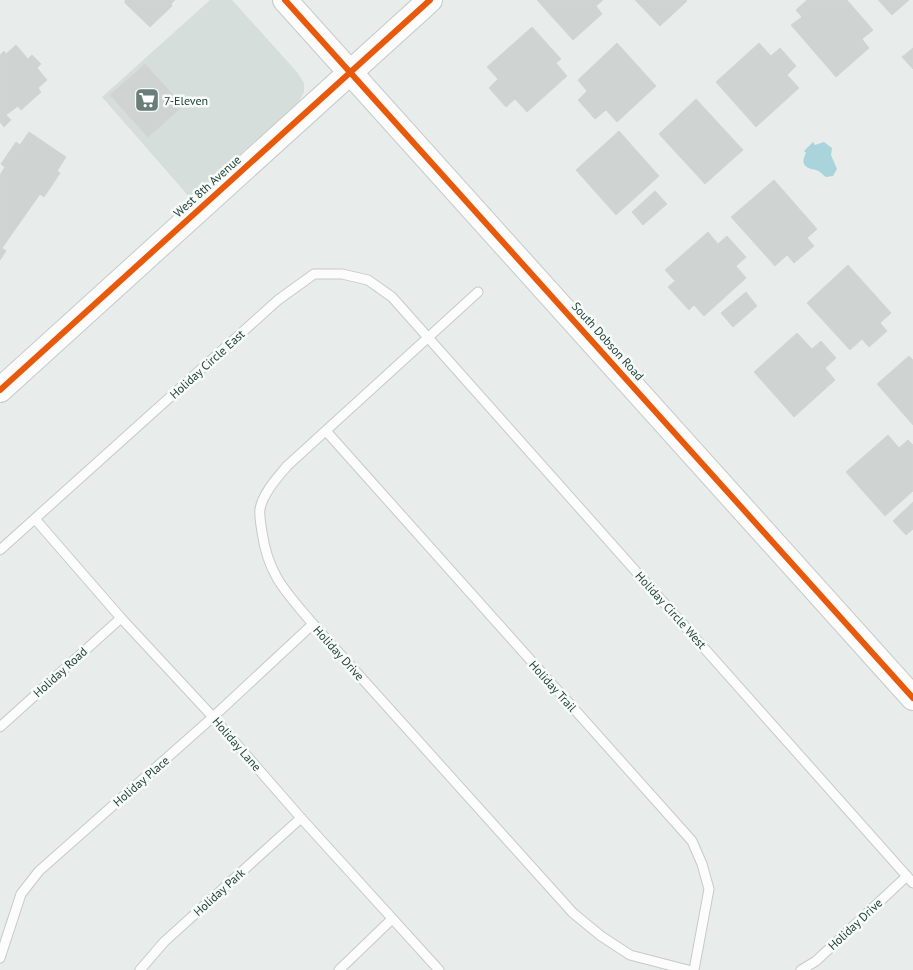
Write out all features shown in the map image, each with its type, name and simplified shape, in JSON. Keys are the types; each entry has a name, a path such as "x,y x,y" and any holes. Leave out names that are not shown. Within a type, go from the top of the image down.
{"main road":[{"name":"South Dobson Road","path":"286,0 913,698"},
{"name":"West 8th Avenue","path":"0,390 430,0"}],"lane":[{"name":"Holiday Circle East","path":"0,550 278,300 314,274 342,274 368,280 392,297 429,338"},
{"name":"Holiday Drive","path":"478,292 287,466 272,485 260,508 264,544 276,580 313,624 573,913 601,936 630,955 688,970"},
{"name":"Holiday Circle West","path":"429,338 910,879"},
{"name":"Holiday Trail","path":"326,431 692,841 710,889 694,970"},
{"name":"Holiday Lane","path":"35,519 121,618 213,717 301,818 439,970"},
{"name":"Holiday Road","path":"0,727 121,618"},
{"name":"Holiday Place","path":"0,958 21,894 39,871 213,717 313,624"},
{"name":"Holiday Park","path":"140,970 164,942 301,818"},
{"name":"Holiday Drive","path":"801,970 816,961 910,879"},
{"path":"339,970 392,919"}],"shaded area":[{"path":"210,0 232,0 297,72 304,83 304,92 299,101 191,199 102,97"}],"water":[{"path":"813,142 815,145 824,142 832,148 831,155 837,169 833,176 826,177 819,171 805,165 803,160 806,153 804,151"}],"building":[{"path":"125,0 175,0 171,4 172,6 150,27 125,3"},
{"path":"537,0 603,0 596,6 602,14 573,40"},
{"path":"635,0 686,0 687,1 660,26"},
{"path":"807,0 847,0 873,30 862,39 869,48 836,77 791,25 802,17 796,10"},
{"path":"878,0 909,0 892,15"},
{"path":"532,27 561,59 556,63 567,76 527,112 515,99 506,107 489,88 498,79 487,67"},
{"path":"617,43 656,86 617,122 606,110 595,119 578,100 587,91 578,80"},
{"path":"759,43 771,56 780,48 796,66 787,75 799,88 756,127 716,82"},
{"path":"16,45 28,59 32,55 41,64 37,68 47,80 38,88 41,92 21,110 18,106 6,115 11,120 4,127 0,122 0,55 4,51 6,54"},
{"path":"913,48 913,69 902,57"},
{"name":"7-Eleven","path":"145,64 183,106 148,137 110,95"},
{"path":"696,99 743,150 705,184 659,134"},
{"path":"619,131 659,176 616,215 576,170"},
{"path":"29,132 66,157 57,171 60,173 44,197 40,194 2,248 6,251 0,260 0,175 5,167 1,164 16,142 20,145"},
{"path":"774,180 817,229 807,238 814,246 794,263 787,255 775,266 731,217"},
{"path":"655,191 667,204 643,225 632,212"},
{"path":"708,232 718,244 727,236 746,257 736,266 746,278 704,316 694,305 689,310 668,287 675,281 665,270"},
{"path":"848,265 891,313 880,323 887,331 869,347 862,339 850,350 807,303"},
{"path":"746,292 757,306 733,327 721,313"},
{"path":"797,333 812,349 821,341 836,358 825,368 835,380 794,417 754,372"},
{"path":"909,356 913,360 913,425 877,384"},
{"path":"888,435 899,448 908,440 913,445 913,491 885,516 846,472"},
{"path":"913,502 913,529 906,535 893,521"}],"cycle path":[{"path":"285,0 913,698"},
{"path":"0,390 430,0"}],"place":[{"name":"7-Eleven","path":"147,100"}]}
